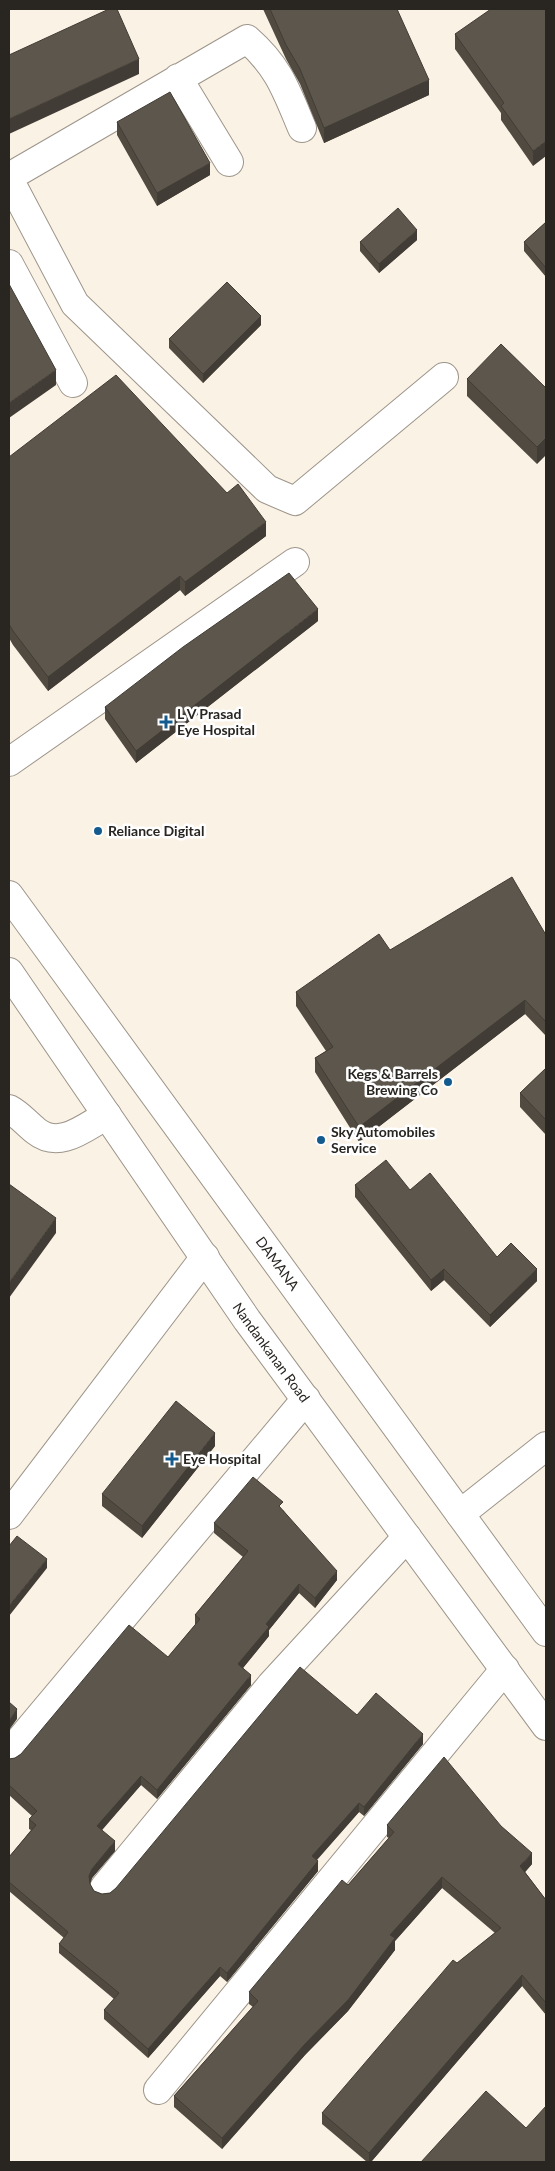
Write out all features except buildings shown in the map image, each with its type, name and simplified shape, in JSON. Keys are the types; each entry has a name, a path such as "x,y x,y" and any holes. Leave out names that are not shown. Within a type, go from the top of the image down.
{"street":[{"path":"302,128 281,78 265,55 247,39 9,178 75,304 267,489 296,501 444,377"},
{"path":"178,78 230,162"},
{"path":"9,264 73,383"},
{"path":"9,762 294,562"},
{"name":"DAMANA","path":"9,895 546,1632"},
{"name":"Nandankanan Road","path":"9,972 204,1257 546,1726"},
{"path":"9,1109 38,1133 51,1140 65,1138 107,1115"},
{"path":"9,1514 204,1257"},
{"path":"9,1754 306,1399"},
{"path":"460,1514 546,1446"},
{"path":"104,1888 271,1685 407,1537"},
{"path":"158,2090 505,1669"}],"place":[{"name":"L V Prasad Eye Hospital","path":"166,722"},
{"name":"Reliance Digital","path":"98,831"},
{"name":"Kegs & Barrels Brewing Co","path":"448,1082"},
{"name":"Sky Automobiles Service","path":"321,1140"},
{"name":"Eye Hospital","path":"172,1459"}]}
